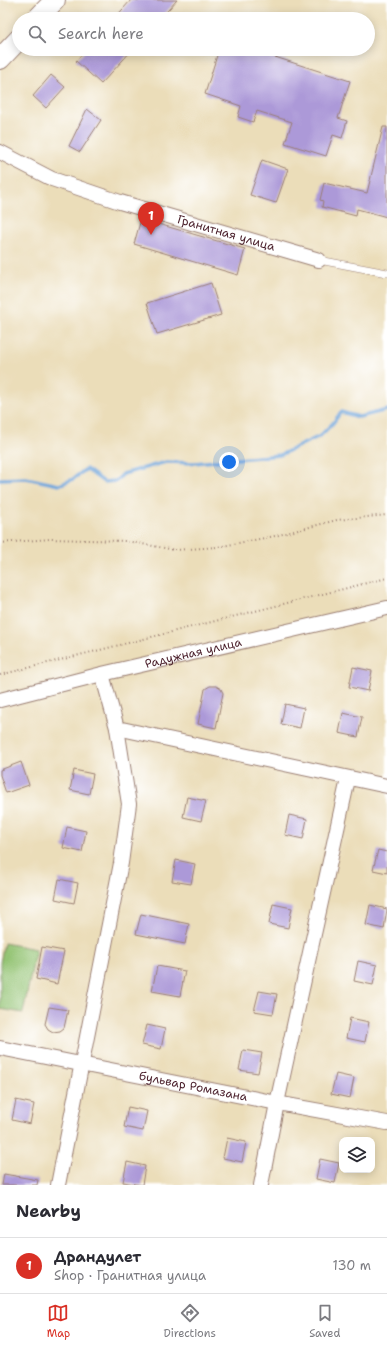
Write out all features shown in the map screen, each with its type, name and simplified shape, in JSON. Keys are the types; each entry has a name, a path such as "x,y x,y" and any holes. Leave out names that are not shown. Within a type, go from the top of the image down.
{"main road":[{"path":"44,12 55,0"},
{"path":"0,59 12,46"}],"street":[{"name":"Гранитная улица","path":"0,152 52,179 120,202 319,260"},
{"name":"Радужная улица","path":"0,700 102,674 387,608"},
{"path":"58,1185 83,1064 120,863 129,804 117,728 102,674"},
{"path":"117,728 387,786"},
{"path":"261,1185 277,1104 348,778"},
{"name":"бульвар Ромазана","path":"0,1048 277,1104 387,1123"}],"lane":[{"path":"319,260 387,273"}],"path":[{"path":"0,542 50,539 126,541 182,550 217,547 275,536 337,520 387,515"},
{"path":"0,675 387,578"}],"green space":[{"path":"4,943 36,949 23,1013 0,1009 0,963"}],"building":[{"path":"131,0 177,0 166,12 120,12"},
{"path":"81,56 127,56 101,84 76,61"},
{"path":"217,56 272,56 350,81 338,118 347,121 342,138 333,135 326,156 285,143 292,122 257,111 253,122 238,117 241,106 205,94"},
{"path":"51,75 65,87 46,108 33,96"},
{"path":"87,109 101,120 80,152 69,146"},
{"path":"383,127 387,127 387,217 357,209 356,216 322,207 323,201 320,200 324,183 367,193"},
{"path":"262,160 288,169 276,203 250,195"},
{"path":"141,219 245,249 238,275 134,244"},
{"path":"211,283 221,315 157,334 147,303"},
{"path":"353,667 372,671 368,691 349,687"},
{"path":"210,686 216,686 221,689 223,693 216,728 198,724 205,689"},
{"path":"285,704 304,708 300,728 281,724"},
{"path":"343,713 362,717 358,737 339,733"},
{"path":"21,762 29,785 6,793 0,775 0,770"},
{"path":"74,770 93,774 89,794 70,790"},
{"path":"187,797 206,801 201,821 183,817"},
{"path":"289,815 307,819 303,839 285,835"},
{"path":"67,827 86,831 82,852 63,848"},
{"path":"378,850 387,852 387,873 373,870"},
{"path":"176,860 195,864 191,884 172,881"},
{"path":"59,879 78,883 74,903 55,899"},
{"path":"273,904 292,908 288,928 269,924"},
{"path":"370,905 387,909 384,929 366,925"},
{"path":"141,914 189,924 185,944 136,934"},
{"path":"42,947 64,951 57,984 36,979"},
{"path":"358,961 377,965 373,985 354,981"},
{"path":"157,966 185,971 180,996 152,991"},
{"path":"259,991 277,994 273,1014 254,1011"},
{"path":"49,1007 68,1010 64,1028 60,1031 53,1032 48,1029 45,1024"},
{"path":"350,1018 369,1022 365,1042 346,1038"},
{"path":"147,1025 165,1029 161,1049 142,1045"},
{"path":"243,1050 262,1053 258,1073 239,1070"},
{"path":"336,1074 354,1078 350,1098 331,1094"},
{"path":"16,1100 34,1104 30,1124 12,1120"},
{"path":"128,1107 147,1111 143,1131 124,1127"},
{"path":"227,1138 246,1142 242,1162 223,1158"},
{"path":"320,1159 339,1163 335,1183 316,1179"},
{"path":"127,1162 145,1166 142,1185 123,1182"},
{"path":"4,1174 38,1180 37,1185 2,1185"}],"waterway":[{"path":"0,479 26,478 59,485 73,479 86,469 104,482 116,481 123,474 166,462 194,463 280,455 320,436 333,423 341,412 359,417 387,410"}],"place":[{"name":"Драндулет","path":"151,235"}]}
